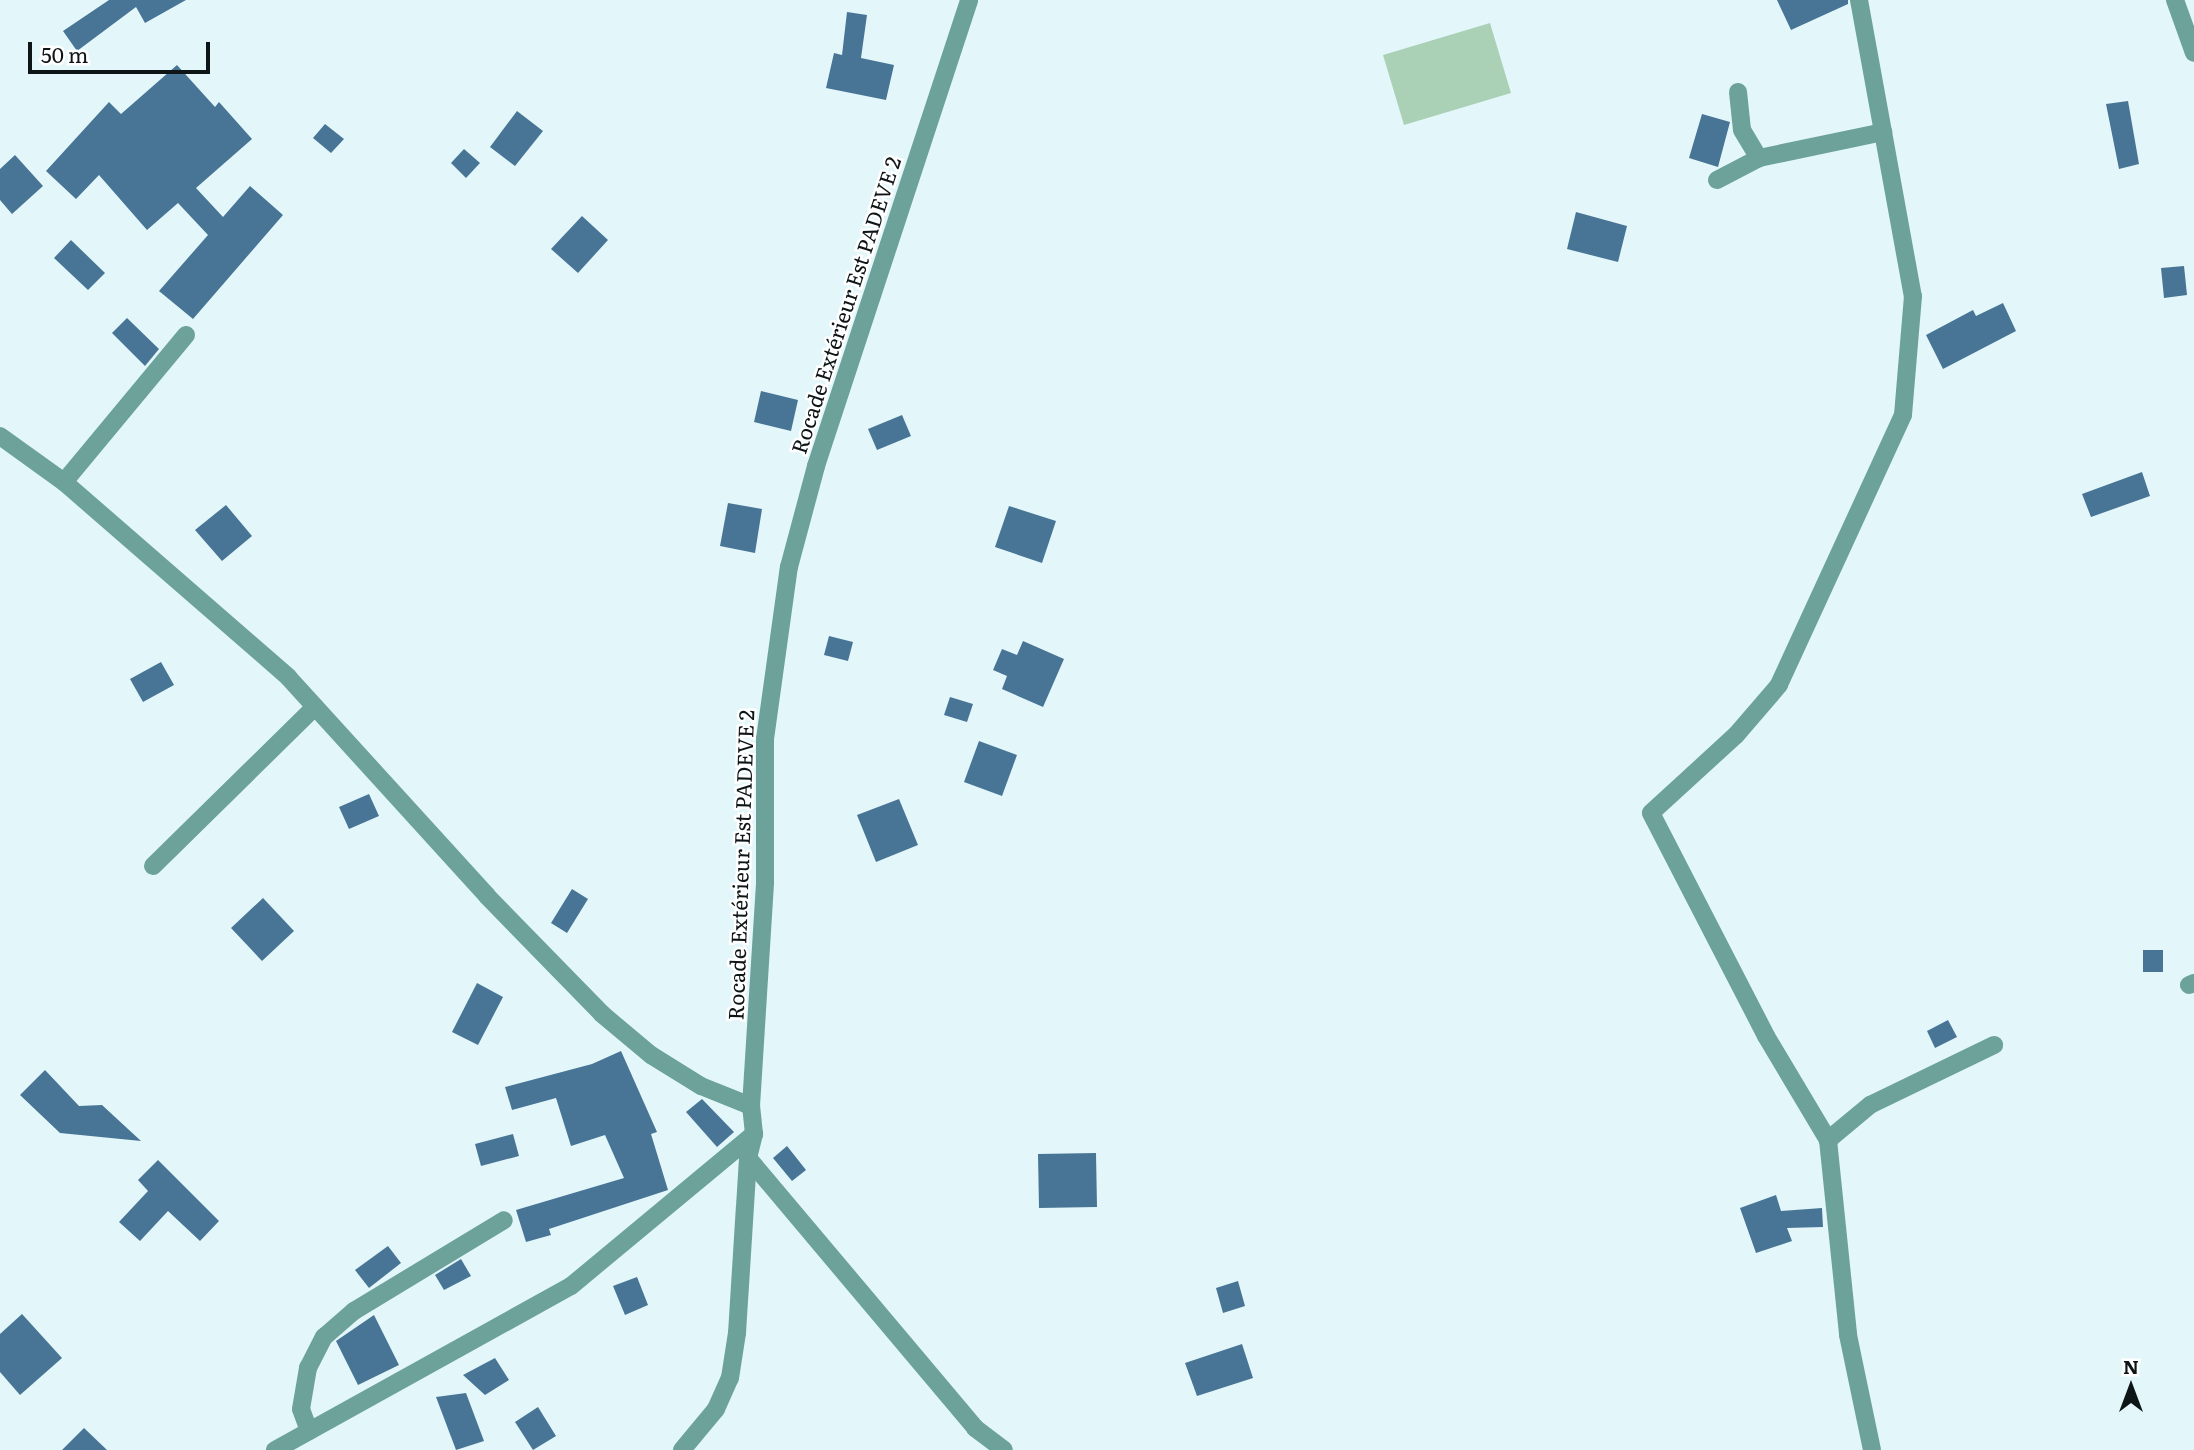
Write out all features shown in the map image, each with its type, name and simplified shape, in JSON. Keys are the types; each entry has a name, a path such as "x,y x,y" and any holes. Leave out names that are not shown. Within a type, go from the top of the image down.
{"street":[{"name":"Rocade Extérieur Est PADEVE 2","path":"682,1450 716,1409 730,1378 743,1264 748,1158 754,1134 751,1106 765,882 765,739 789,567 816,466 969,0"},
{"path":"1859,0 1913,296 1903,415 1779,685 1736,735 1651,813 1766,1036 1828,1140 1848,1335 1872,1450"},
{"path":"2175,0 2194,53"},
{"path":"1738,92 1742,130 1759,158"},
{"path":"1717,180 1759,158 1883,132"},
{"path":"64,482 186,335"},
{"path":"0,436 64,482 201,598 288,677 602,1014 651,1055 701,1086 751,1106"},
{"path":"153,866 315,707"},
{"path":"1828,1140 1870,1105 1994,1045"},
{"path":"275,1450 571,1286 754,1134"},
{"path":"748,1158 975,1428 1004,1450"},
{"path":"309,1431 301,1409 308,1368 324,1337 354,1311 504,1220"}],"green space":[{"path":"1490,23 1511,93 1404,125 1383,55"}],"building":[{"path":"109,0 186,0 145,23 136,7 77,51 63,31"},
{"path":"1777,0 1848,0 1848,4 1791,30"},
{"path":"847,12 867,15 861,58 894,65 886,100 826,88 834,53 842,55"},
{"path":"177,65 215,107 219,102 252,139 196,188 223,217 250,186 283,215 193,319 159,291 208,235 178,203 147,230 99,175 76,199 46,171 109,102 121,114"},
{"path":"2128,101 2139,164 2119,169 2106,104"},
{"path":"517,111 543,131 515,166 490,147"},
{"path":"1702,114 1730,122 1718,167 1689,158"},
{"path":"325,124 344,139 331,153 313,138"},
{"path":"464,149 480,163 466,178 451,163"},
{"path":"15,155 43,186 12,214 0,200 0,169"},
{"path":"1576,212 1627,226 1618,262 1567,249"},
{"path":"582,216 608,240 578,273 551,249"},
{"path":"71,240 105,273 88,290 54,258"},
{"path":"2184,266 2187,295 2164,298 2161,268"},
{"path":"2003,303 2016,331 1943,369 1926,335 1973,310 1976,316"},
{"path":"127,318 159,349 145,366 112,333"},
{"path":"761,391 798,400 791,431 754,422"},
{"path":"902,415 911,436 877,450 868,429"},
{"path":"2142,472 2150,496 2091,517 2082,494"},
{"path":"728,503 762,509 755,553 720,546"},
{"path":"226,505 252,536 222,561 195,530"},
{"path":"1009,506 1056,521 1042,563 995,547"},
{"path":"829,636 853,642 848,661 824,655"},
{"path":"1023,641 1064,659 1043,707 1002,689 1007,676 993,670 1002,649 1017,655"},
{"path":"161,662 174,685 143,702 130,679"},
{"path":"950,697 973,704 967,722 944,715"},
{"path":"979,741 1017,755 1002,796 964,782"},
{"path":"369,794 379,816 349,829 339,807"},
{"path":"899,799 918,845 876,862 857,815"},
{"path":"572,889 588,899 567,933 551,923"},
{"path":"263,898 294,931 262,961 231,928"},
{"path":"2143,950 2163,950 2163,972 2143,972"},
{"path":"477,983 503,997 478,1045 452,1032"},
{"path":"1948,1020 1957,1037 1935,1048 1927,1031"},
{"path":"621,1051 657,1132 651,1134 668,1190 549,1229 551,1235 526,1242 516,1210 624,1178 605,1135 571,1146 556,1098 512,1110 505,1087 592,1064"},
{"path":"45,1070 79,1106 102,1105 141,1141 60,1133 20,1095"},
{"path":"702,1099 734,1132 717,1147 686,1112"},
{"path":"513,1134 519,1156 481,1166 475,1144"},
{"path":"787,1146 806,1170 792,1181 773,1158"},
{"path":"1096,1153 1097,1207 1039,1208 1038,1154"},
{"path":"158,1160 219,1221 200,1241 168,1211 140,1241 119,1222 148,1191 138,1180"},
{"path":"1776,1195 1781,1211 1822,1208 1823,1227 1787,1228 1792,1241 1756,1253 1740,1208"},
{"path":"388,1246 401,1263 369,1288 355,1270"},
{"path":"461,1259 471,1276 444,1290 435,1275"},
{"path":"637,1277 648,1305 625,1315 613,1286"},
{"path":"1238,1281 1245,1306 1223,1313 1216,1288"},
{"path":"22,1314 62,1358 20,1395 0,1372 0,1334"},
{"path":"374,1315 399,1365 358,1385 336,1341"},
{"path":"1242,1344 1253,1378 1197,1396 1185,1363"},
{"path":"495,1358 509,1380 485,1395 463,1375"},
{"path":"466,1393 484,1441 456,1450 436,1397"},
{"path":"538,1407 556,1436 533,1450 515,1422"},
{"path":"84,1428 107,1450 62,1450"}]}
